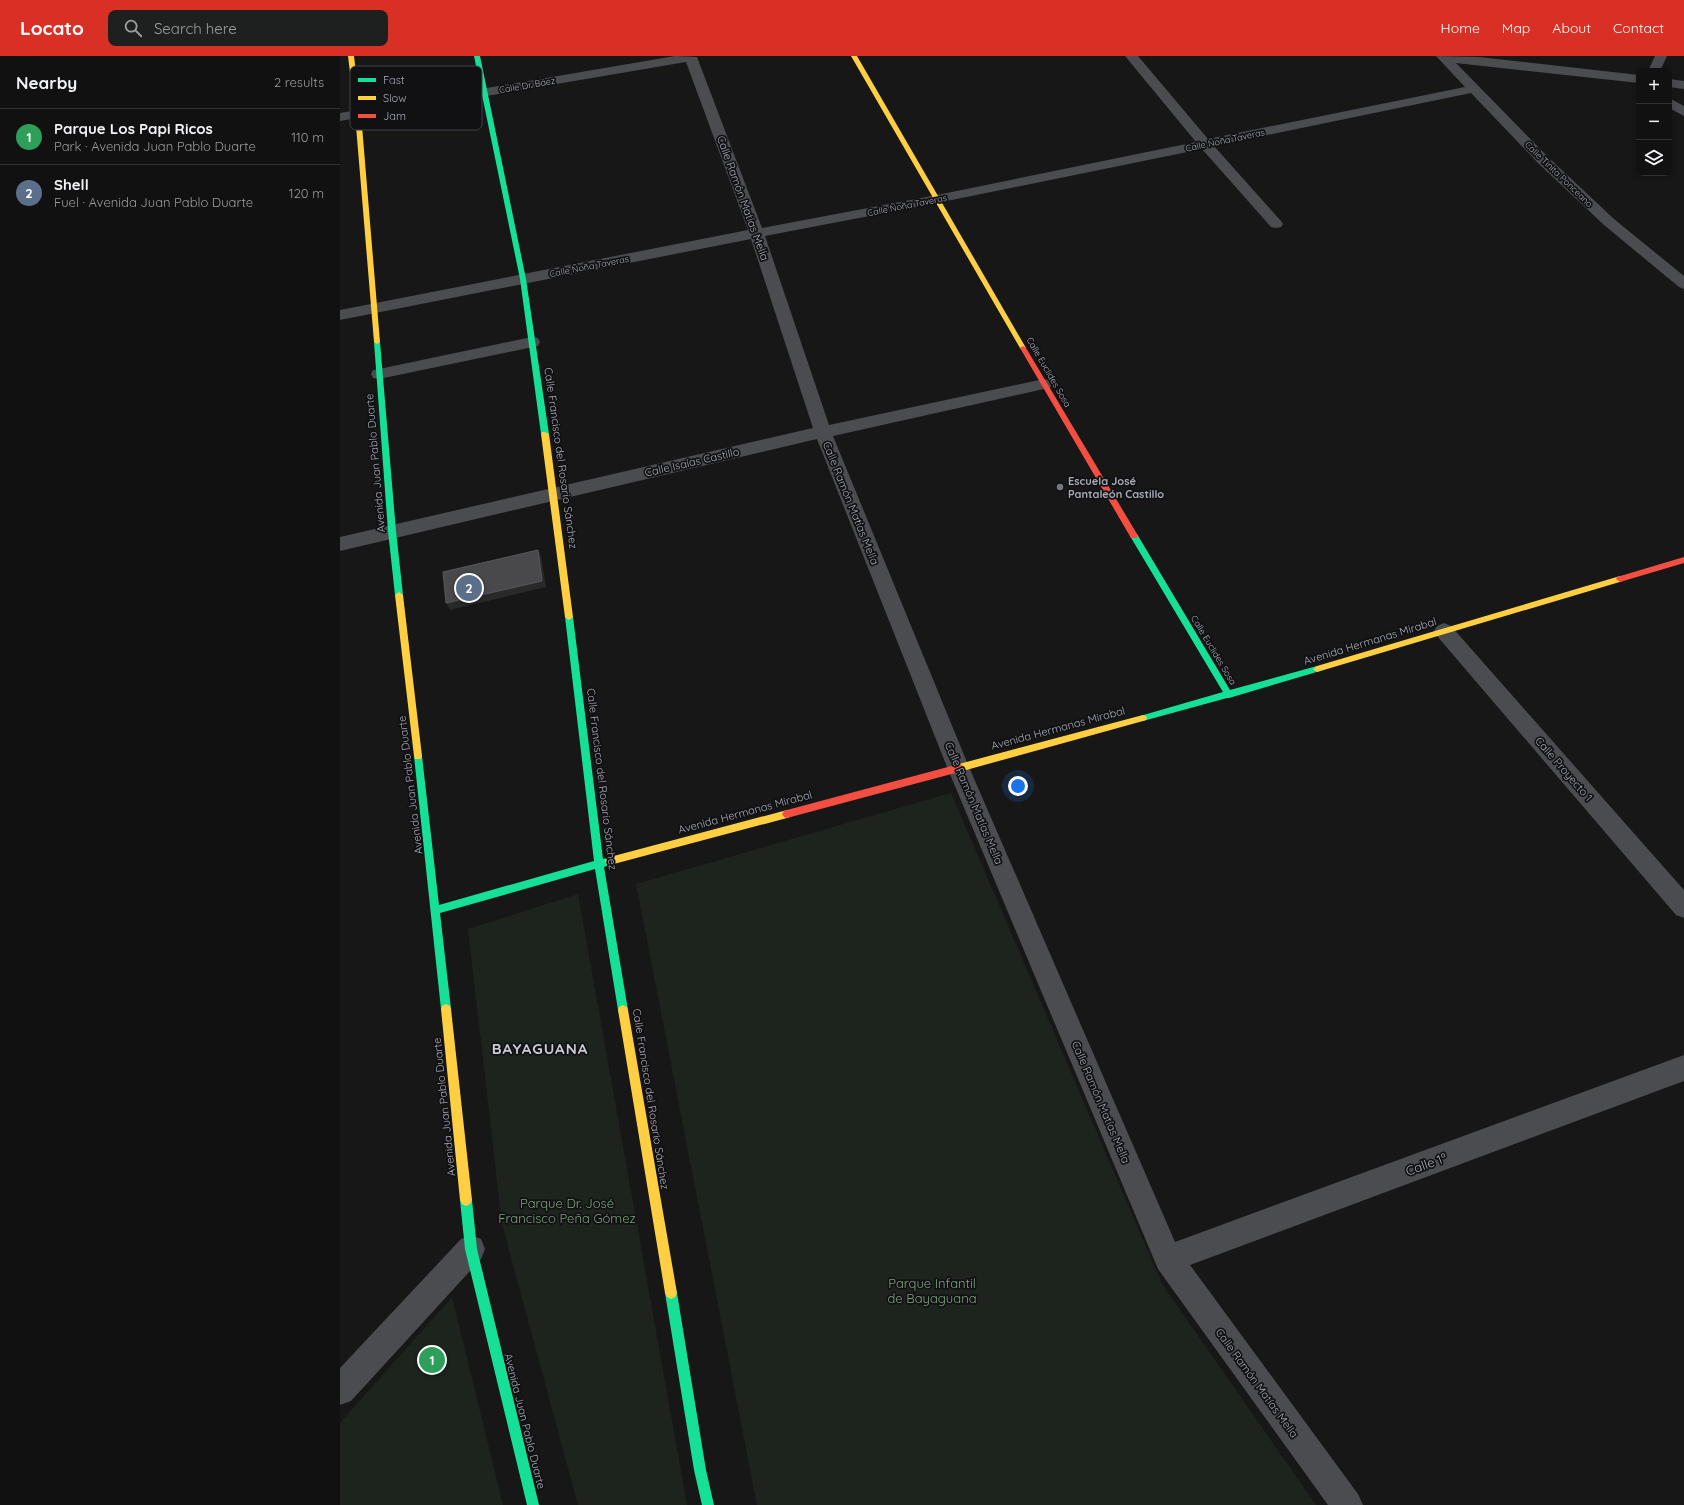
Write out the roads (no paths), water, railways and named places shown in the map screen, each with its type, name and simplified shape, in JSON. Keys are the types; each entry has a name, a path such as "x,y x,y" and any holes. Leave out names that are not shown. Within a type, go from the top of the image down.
{"main road":[{"name":"Avenida Juan Pablo Duarte","path":"351,56 352,66"},
{"name":"Calle Francisco del Rosario Sánchez","path":"476,56 478,66"},
{"name":"Calle Euclides Sosa","path":"854,56 1044,384 1229,695"},
{"name":"Calle Francisco del Rosario Sánchez","path":"482,81 523,279 554,494 600,864 700,1470 708,1505"},
{"name":"Avenida Juan Pablo Duarte","path":"359,130 392,531 436,910 471,1249 533,1505"},
{"name":"Avenida Hermanas Mirabal","path":"436,910 600,864 1229,695 1684,560"}],"street":[{"path":"1131,56 1205,144 1276,224"},
{"path":"1655,68 1661,56"},
{"name":"Calle Dr. Báez","path":"482,93 690,57"},
{"name":"Calle Ramón Matías Mella","path":"690,57 757,233 823,432 958,768 1168,1260 1347,1505"},
{"path":"1444,57 1480,58 1636,80"},
{"name":"Calle Tinita Ponceano","path":"1444,57 1544,160 1610,222 1684,284"},
{"path":"1672,83 1684,85"},
{"name":"Calle Ñoña Taveras","path":"340,315 937,199 1474,89"},
{"path":"1672,104 1684,112"},
{"name":"Calle Dr. Báez","path":"340,118 350,116"},
{"path":"379,374 532,342"},
{"name":"Calle Isaías Castillo","path":"340,544 823,432 1044,384"},
{"name":"Calle Proyecto 1","path":"1444,631 1684,907"},
{"name":"Calle 1ª","path":"1168,1260 1684,1068"},
{"path":"340,1390 471,1249"}],"place":[{"name":"Escuela José Pantaleón Castillo","path":"1060,487"},
{"name":"Shell","path":"469,588"},
{"name":"Parque Los Papi Ricos","path":"432,1360"}],"district":[{"name":"BAYAGUANA","path":"540,1048"}],"park label":[{"name":"Parque Dr. José Francisco Peña Gómez","path":"567,1210"},
{"name":"Parque Infantil de Bayaguana","path":"932,1290"}]}
